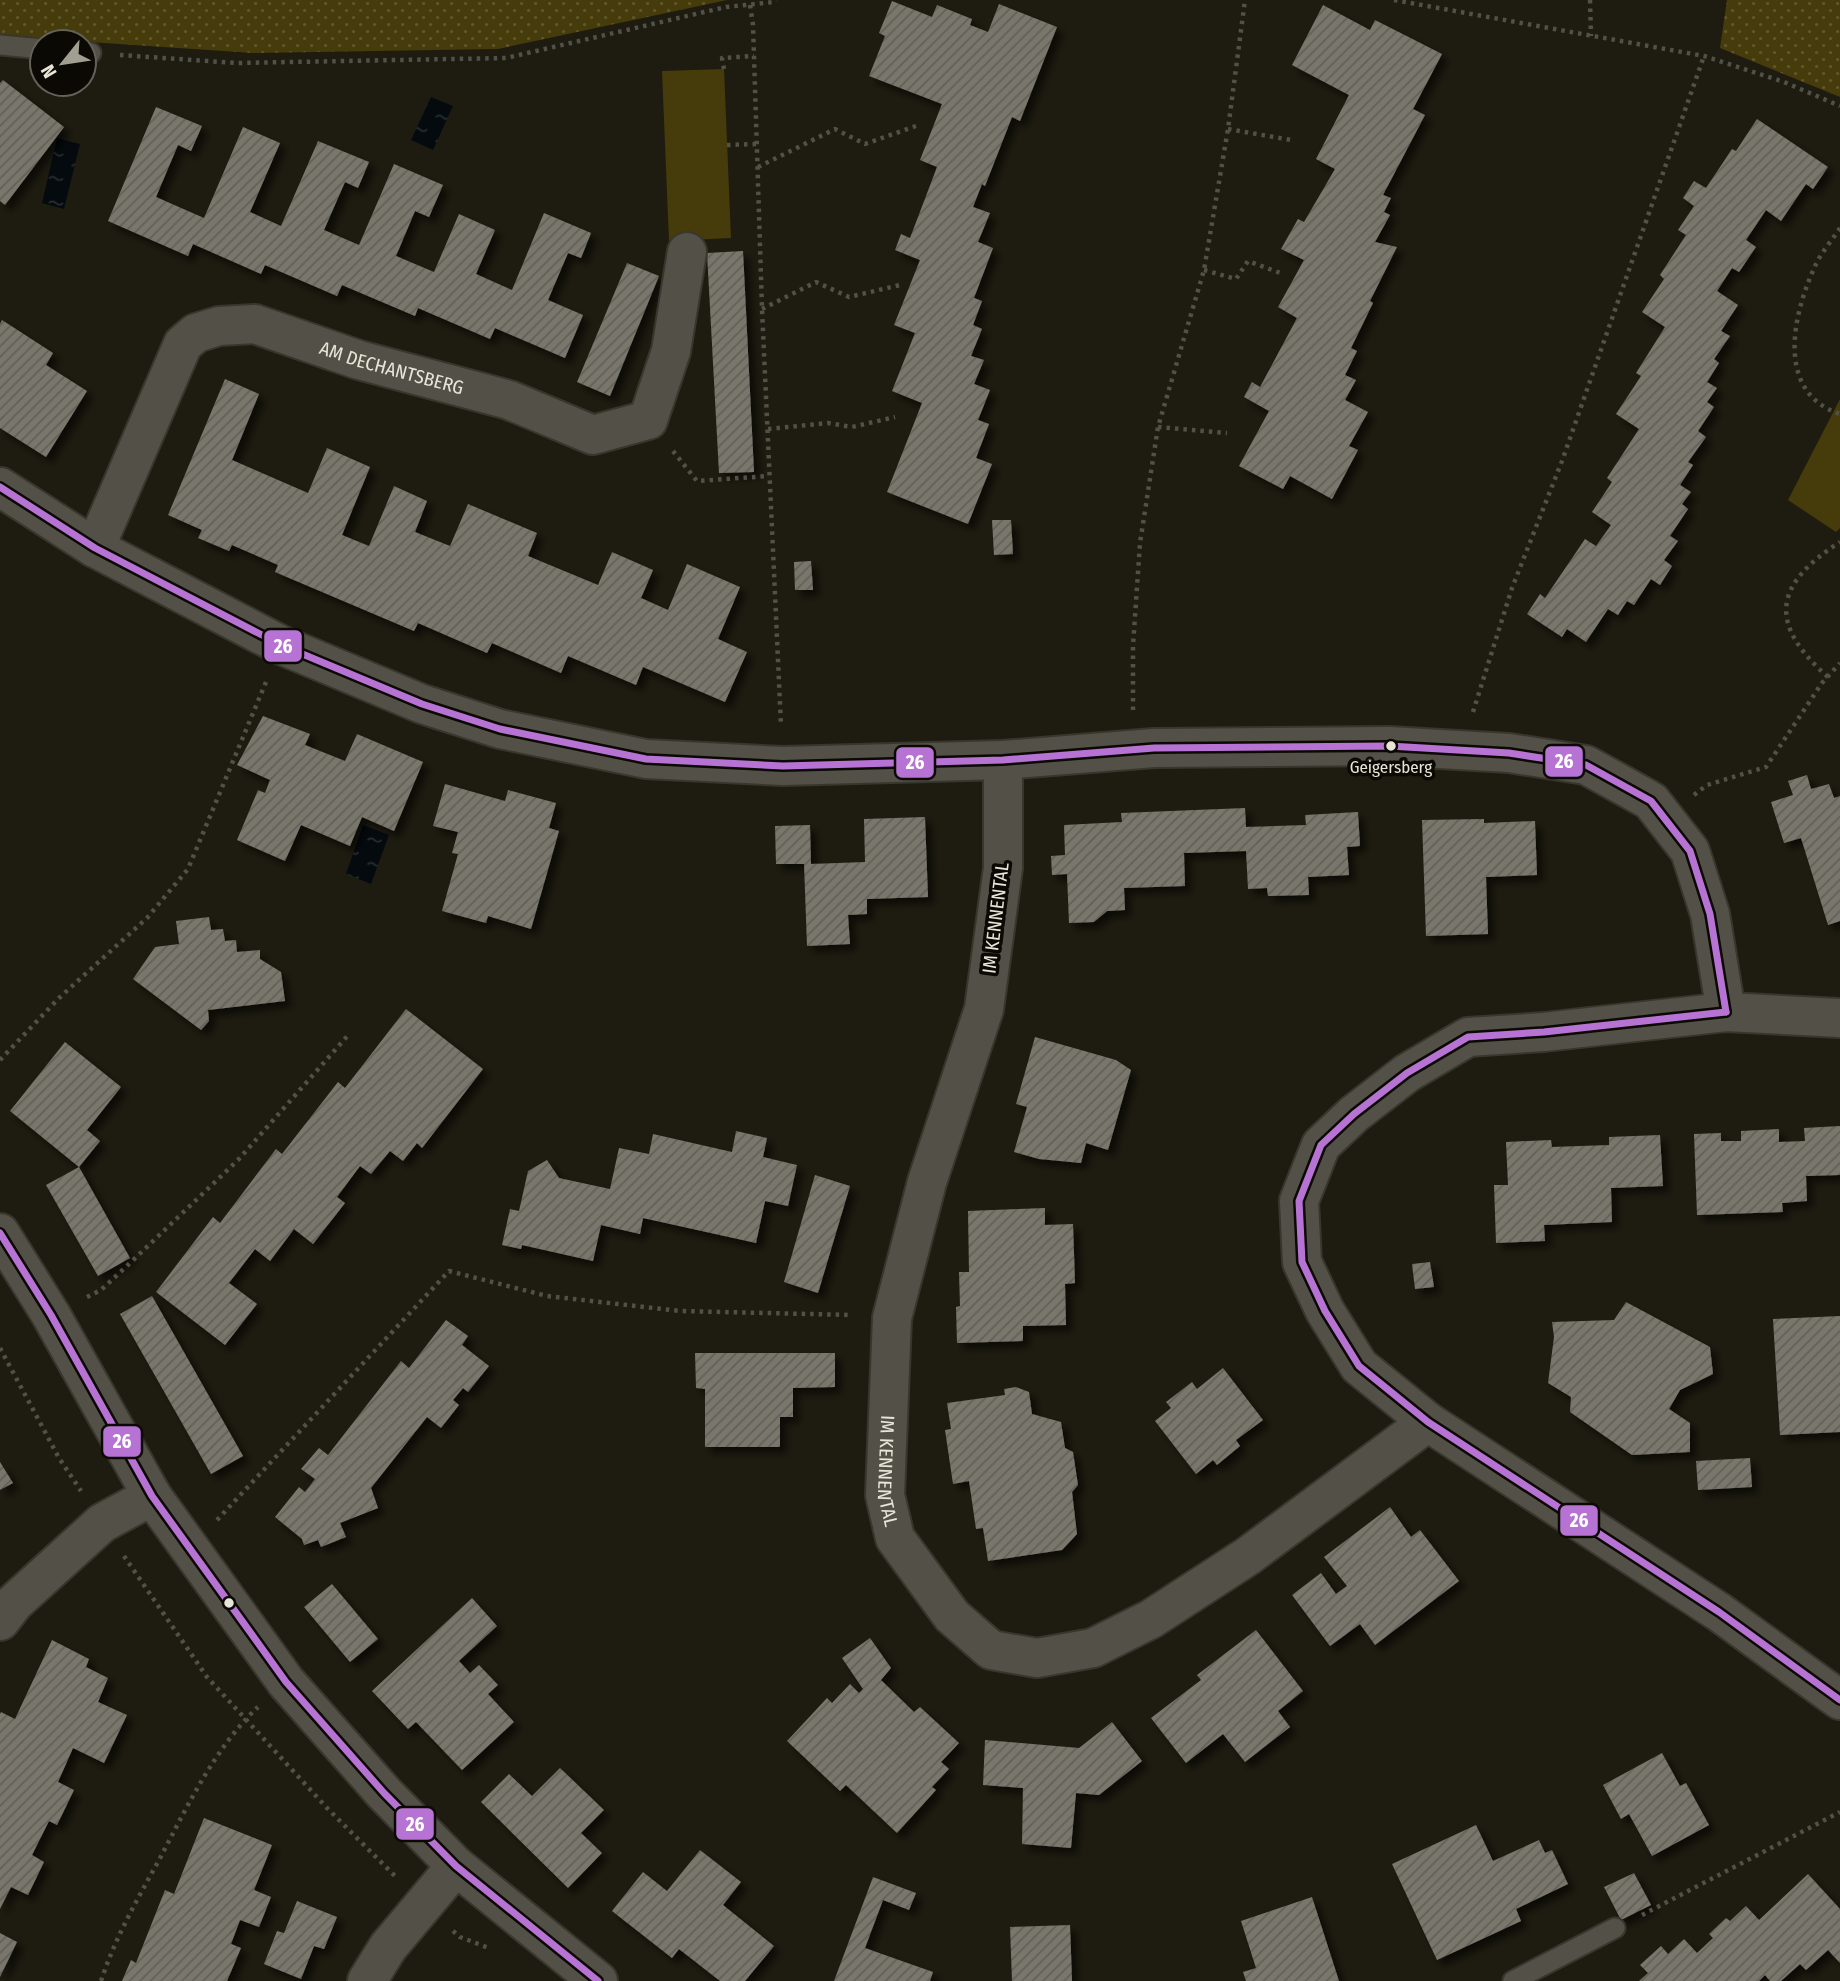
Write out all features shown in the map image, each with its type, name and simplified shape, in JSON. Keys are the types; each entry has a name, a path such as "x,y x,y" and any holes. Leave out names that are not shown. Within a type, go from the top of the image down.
{"street":[{"path":"648,420 671,351 687,252"},
{"name":"AM DECHANTSBERG","path":"95,548 183,344 197,333 219,326 255,324 359,360 509,400 593,435 648,420"},
{"path":"0,487 95,548 281,645 422,704 500,729 646,759 783,766 1003,760 1133,749 1322,746 1509,753 1586,765 1651,801 1690,850 1710,914 1726,1012"},
{"name":"IM KENNENTAL","path":"1003,760 1003,868 984,1009 927,1182 892,1318 885,1495 895,1538 952,1616 991,1650 1037,1658 1093,1648 1151,1619 1248,1556 1428,1422"},
{"path":"1840,1018 1726,1012 1544,1032 1468,1037 1408,1073 1354,1114 1321,1145 1300,1201 1302,1262 1325,1311 1359,1366 1428,1422 1719,1612 1840,1700"},
{"path":"0,1233 51,1315 152,1496 286,1682 384,1793 457,1866 598,1981"},
{"path":"0,1621 13,1603 102,1523 152,1496"},
{"path":"367,1981 388,1947 457,1866"}],"lane":[{"path":"0,45 28,48"},
{"path":"1513,1981 1615,1928"}],"path":[{"path":"1133,749 1133,646 1140,543 1158,427 1204,270 1228,129 1245,0"},
{"path":"1394,0 1703,56 1784,82 1840,106"},
{"path":"1590,0 1591,36"},
{"path":"98,53 236,63 506,58 726,7 777,1"},
{"path":"750,5 783,766"},
{"path":"724,69 722,58 754,56"},
{"path":"1463,750 1511,588 1562,461 1703,56"},
{"path":"758,167 835,129 865,144 916,126"},
{"path":"1228,129 1291,140"},
{"path":"727,145 758,144"},
{"path":"1840,228 1817,262 1804,293 1794,352 1798,378 1811,397 1840,414"},
{"path":"1204,270 1236,279 1248,261 1283,274"},
{"path":"762,310 816,282 849,297 900,285"},
{"path":"768,429 828,423 852,427 895,417"},
{"path":"648,420 697,481 769,476"},
{"path":"1158,427 1227,433"},
{"path":"1828,677 1808,659 1793,638 1787,624 1785,607 1790,590 1801,574 1840,542"},
{"path":"0,1060 58,998 147,918 188,869 281,645"},
{"path":"1707,785 1766,767 1840,663"},
{"path":"51,1315 101,1290 130,1264 238,1160 350,1033"},
{"path":"215,1521 449,1271 547,1296 680,1311 811,1312"},
{"path":"101,1981 111,1949 200,1784 245,1720 286,1682"},
{"path":"1615,1928 1840,1812"}],"shaded area":[{"path":"0,0 727,0 498,49 253,53 98,43 98,28 28,28 28,38 0,36"},
{"path":"1727,0 1840,0 1840,97 1720,48"},
{"path":"724,69 731,238 669,241 662,71"},
{"path":"1840,399 1840,528 1836,532 1788,500"}],"water":[{"path":"431,97 453,106 433,150 411,140"},
{"path":"57,138 80,144 64,209 42,203"},
{"path":"363,825 389,835 371,884 346,874"}],"building":[{"path":"892,1 932,17 937,5 972,19 970,25 988,32 999,4 1057,27 1020,121 1012,117 985,186 982,184 973,207 990,213 978,242 993,248 974,298 982,301 973,325 982,329 971,356 984,360 974,384 990,390 978,420 989,424 976,458 992,464 968,524 887,492 922,403 892,391 915,333 894,325 920,260 895,250 901,234 910,238 937,167 920,160 942,104 869,76 885,36 879,33"},
{"path":"1323,5 1370,30 1375,20 1442,54 1413,109 1425,115 1383,195 1391,198 1384,212 1390,215 1375,242 1397,247 1370,301 1373,303 1351,348 1357,351 1345,375 1356,380 1345,400 1368,412 1349,446 1358,450 1332,499 1290,476 1283,489 1239,466 1269,411 1244,397 1252,382 1260,387 1297,318 1278,307 1304,260 1281,249 1298,219 1304,222 1335,169 1316,159 1349,95 1292,65"},
{"path":"3,80 64,127 5,205 0,201 0,83"},
{"path":"156,107 202,126 191,151 178,145 156,197 204,218 243,127 280,143 250,212 281,226 318,141 369,162 358,188 345,182 324,230 359,245 394,164 443,185 429,217 415,211 396,256 434,272 459,214 495,230 476,274 512,290 544,213 591,233 581,258 568,253 548,300 583,315 565,358 495,328 490,339 418,308 415,316 342,285 337,296 265,265 261,274 193,244 188,256 108,221"},
{"path":"1757,119 1828,167 1813,189 1806,184 1781,221 1766,210 1746,240 1756,247 1739,272 1732,268 1717,291 1738,305 1721,331 1730,336 1714,359 1719,363 1707,382 1717,388 1707,402 1714,407 1698,431 1706,437 1688,462 1693,465 1680,485 1691,492 1682,504 1688,509 1670,536 1678,541 1664,560 1672,566 1660,585 1651,579 1634,605 1627,601 1618,615 1608,609 1586,642 1567,629 1562,637 1527,614 1540,594 1545,598 1585,539 1596,546 1611,525 1592,512 1612,482 1607,478 1639,429 1616,414 1641,376 1636,373 1665,327 1642,312 1664,279 1660,275 1686,235 1678,230 1694,206 1683,198 1694,181 1706,188 1732,149 1736,151"},
{"path":"743,251 754,472 719,473 707,253"},
{"path":"627,263 659,276 610,396 577,382"},
{"path":"2,320 53,353 46,365 87,391 46,457 0,428"},
{"path":"225,379 259,394 232,460 308,493 327,448 370,467 342,535 369,546 394,486 427,501 415,532 450,546 468,504 537,533 528,556 598,585 612,552 653,570 641,598 668,610 687,564 740,587 718,639 747,652 725,702 643,667 636,685 568,656 561,673 492,643 487,653 418,623 414,631 275,572 278,565 232,545 229,551 198,538 202,530 168,515"},
{"path":"992,520 1011,520 1013,554 994,555"},
{"path":"811,561 813,590 795,590 794,562"},
{"path":"263,716 310,734 305,745 345,761 357,734 423,762 394,831 362,817 350,846 301,825 285,861 237,840 258,790 265,793 270,780 237,765"},
{"path":"1807,775 1811,789 1829,784 1834,798 1840,796 1840,921 1828,925 1801,838 1784,843 1771,802 1793,795 1788,781"},
{"path":"445,784 505,801 508,790 556,803 549,828 559,831 531,929 488,916 486,923 442,911 458,854 452,853 458,832 433,826"},
{"path":"1245,808 1246,827 1306,825 1305,815 1358,812 1360,846 1347,847 1349,875 1308,877 1309,895 1268,896 1267,888 1248,889 1246,851 1184,853 1185,886 1124,888 1125,910 1107,911 1094,922 1069,923 1067,874 1052,875 1051,856 1065,855 1064,825 1122,822 1121,813"},
{"path":"925,817 928,897 867,899 867,914 848,915 850,944 807,946 804,864 776,864 775,826 810,825 811,864 865,862 864,819"},
{"path":"1484,819 1484,823 1535,821 1537,875 1486,877 1488,934 1426,936 1422,820"},
{"path":"209,917 211,930 223,929 225,941 236,940 237,952 260,950 260,959 281,972 285,1001 208,1010 209,1021 201,1030 133,979 155,947 179,944 176,921"},
{"path":"406,1009 483,1069 422,1148 417,1143 403,1161 390,1151 371,1174 360,1166 337,1197 345,1203 313,1244 294,1229 270,1261 255,1249 229,1283 257,1304 225,1345 156,1292 213,1217 220,1223 276,1149 282,1154 338,1082 345,1088"},
{"path":"1035,1037 1116,1060 1131,1070 1108,1150 1086,1143 1081,1163 1039,1159 1014,1152 1027,1107 1016,1104"},
{"path":"65,1042 121,1087 87,1130 100,1141 79,1167 10,1111"},
{"path":"1840,1126 1840,1175 1806,1176 1807,1201 1782,1203 1783,1212 1697,1215 1694,1134 1721,1133 1721,1141 1741,1141 1741,1131 1779,1129 1779,1142 1805,1141 1804,1128"},
{"path":"736,1131 767,1138 763,1157 797,1165 788,1206 765,1201 756,1243 643,1218 640,1234 601,1225 593,1261 522,1245 521,1249 502,1245 510,1209 519,1211 528,1171 547,1160 559,1178 610,1189 619,1148 649,1154 653,1134 732,1152"},
{"path":"1660,1135 1663,1186 1611,1188 1612,1222 1544,1225 1545,1241 1496,1243 1494,1185 1508,1185 1506,1142 1551,1140 1552,1147 1609,1145 1609,1137"},
{"path":"79,1167 130,1258 98,1276 46,1185"},
{"path":"815,1175 850,1186 818,1293 784,1282"},
{"path":"1045,1208 1045,1225 1073,1224 1075,1283 1065,1284 1066,1325 1023,1326 1023,1341 957,1343 959,1272 969,1272 968,1211"},
{"path":"1430,1262 1434,1287 1415,1289 1412,1264"},
{"path":"152,1296 243,1456 211,1474 120,1314"},
{"path":"1626,1302 1710,1347 1713,1374 1680,1390 1669,1409 1690,1423 1690,1452 1632,1455 1570,1412 1571,1397 1548,1383 1554,1337 1552,1322 1614,1320"},
{"path":"1840,1316 1840,1432 1780,1435 1773,1319"},
{"path":"446,1320 468,1336 462,1345 489,1366 468,1392 463,1388 453,1400 459,1405 441,1428 427,1417 371,1488 378,1508 340,1523 346,1537 321,1547 318,1540 304,1545 302,1539 275,1517 299,1487 305,1492 315,1479 301,1469 319,1448 328,1455 401,1361 409,1368"},
{"path":"695,1353 835,1353 835,1387 793,1388 793,1417 780,1417 780,1447 705,1447 705,1389 696,1388"},
{"path":"1223,1368 1263,1420 1236,1440 1240,1446 1217,1465 1213,1460 1196,1474 1155,1421 1171,1408 1166,1402 1192,1382 1197,1389"},
{"path":"1016,1387 1029,1392 1032,1414 1061,1422 1065,1448 1073,1452 1078,1485 1072,1492 1077,1534 1062,1550 988,1561 983,1528 976,1529 969,1481 953,1484 945,1430 951,1429 947,1403 1005,1395 1004,1389"},
{"path":"1750,1458 1752,1487 1698,1490 1696,1461"},
{"path":"0,1462 13,1483 0,1490"},
{"path":"1390,1507 1411,1537 1420,1530 1459,1581 1375,1645 1360,1624 1330,1646 1292,1595 1321,1573 1336,1594 1347,1586 1324,1557"},
{"path":"332,1584 378,1639 350,1662 304,1607"},
{"path":"472,1598 497,1626 459,1661 470,1673 479,1665 498,1685 488,1694 514,1722 462,1770 416,1722 408,1729 372,1691"},
{"path":"1256,1630 1303,1691 1278,1711 1290,1727 1245,1762 1223,1734 1186,1763 1151,1718 1201,1680 1197,1675"},
{"path":"870,1638 891,1668 881,1680 914,1712 920,1707 959,1743 941,1762 949,1769 932,1787 936,1790 897,1833 846,1785 840,1791 787,1741 827,1698 832,1703 850,1684 859,1693 863,1689 842,1658"},
{"path":"52,1640 89,1659 86,1667 108,1678 98,1702 127,1715 104,1763 73,1748 58,1782 74,1790 57,1825 49,1821 32,1855 44,1862 28,1895 11,1887 0,1909 0,1714 1,1712 15,1719"},
{"path":"1112,1722 1142,1761 1099,1795 1076,1793 1071,1848 1022,1844 1023,1788 983,1785 985,1740 1079,1748"},
{"path":"1662,1753 1680,1786 1686,1783 1709,1825 1652,1856 1629,1814 1621,1819 1603,1785"},
{"path":"560,1768 604,1810 581,1833 602,1853 568,1888 481,1802 509,1774 532,1796"},
{"path":"204,1818 272,1845 254,1890 271,1897 259,1927 240,1920 231,1944 241,1948 227,1981 122,1981 131,1960 136,1963 165,1890 174,1894"},
{"path":"1476,1825 1493,1861 1539,1840 1545,1853 1552,1850 1568,1884 1516,1909 1521,1921 1437,1960 1392,1864"},
{"path":"700,1850 741,1882 723,1905 774,1946 745,1981 720,1981 679,1949 672,1958 612,1911 643,1872 667,1891"},
{"path":"1634,1873 1651,1905 1621,1920 1604,1887"},
{"path":"1808,1874 1840,1909 1840,1963 1828,1950 1806,1970 1800,1964 1781,1981 1770,1981 1765,1975 1759,1981 1639,1981 1648,1973 1640,1965 1661,1946 1668,1954 1684,1939 1697,1953 1713,1938 1709,1934 1726,1918 1730,1921 1746,1906 1759,1920"},
{"path":"873,1877 916,1893 909,1910 883,1900 865,1948 933,1972 930,1981 834,1981"},
{"path":"1312,1897 1339,1981 1246,1981 1243,1972 1256,1968 1241,1921"},
{"path":"297,1901 337,1917 324,1949 314,1946 301,1979 264,1964 277,1931 284,1933"},
{"path":"1070,1925 1072,1981 1012,1981 1010,1927"},
{"path":"0,1933 17,1942 0,1977"}],"transit line":[{"name":"26","path":"0,487 95,548 281,645 422,704 500,729 646,759 783,766 1003,760 1154,748 1389,746 1509,753 1586,765 1651,801 1690,851 1710,914 1726,1012"},
{"name":"26","path":"1726,1012 1544,1032 1468,1037 1407,1073 1354,1114 1321,1145 1299,1201 1302,1262 1325,1311 1359,1366 1428,1422 1719,1612 1840,1700"},
{"name":"26","path":"0,1233 51,1315 152,1496 286,1682 384,1793 456,1866 598,1981"}],"place":[{"name":"Geigersberg","path":"1391,746"}]}
